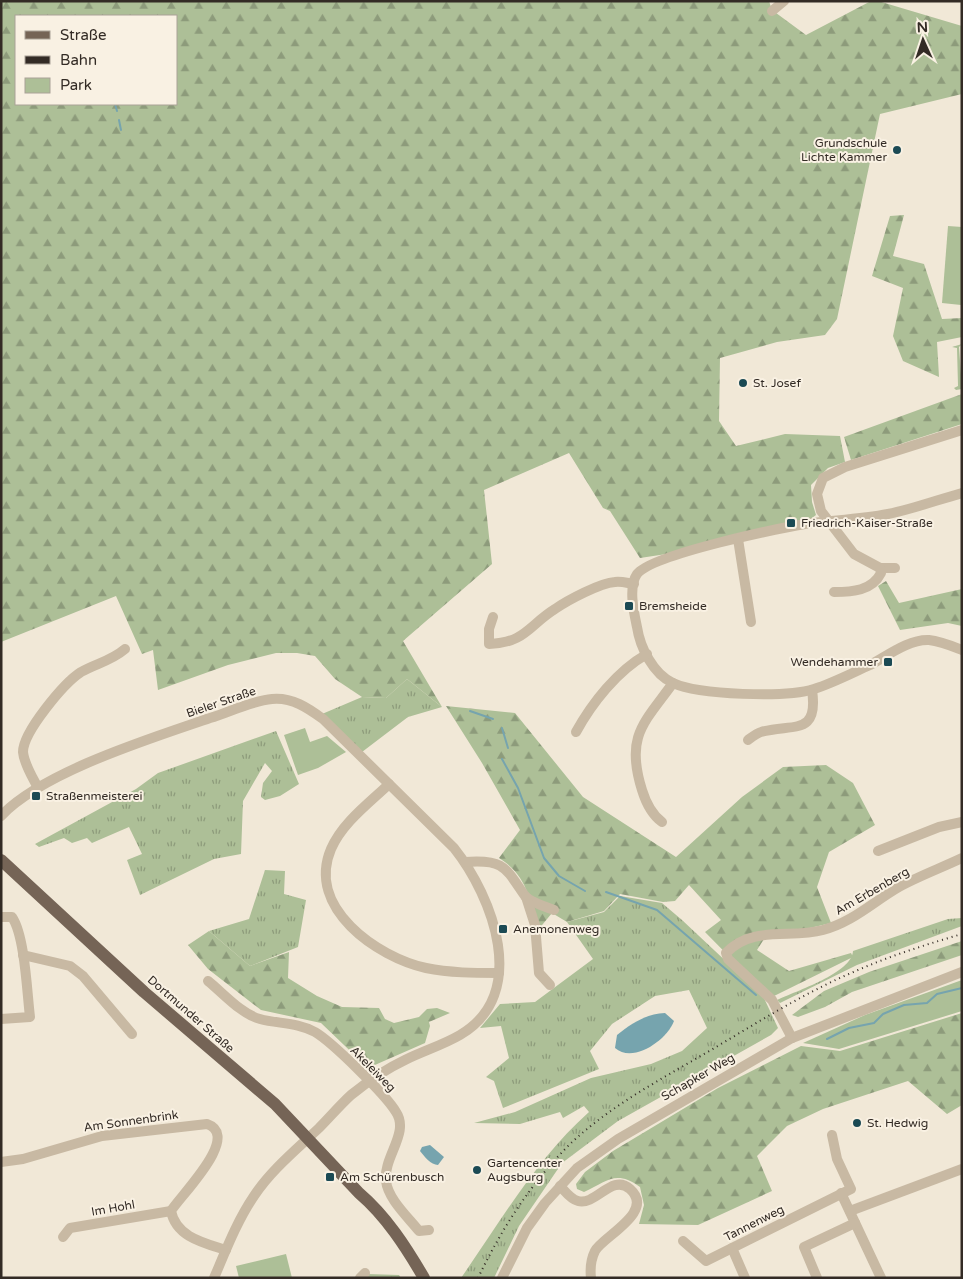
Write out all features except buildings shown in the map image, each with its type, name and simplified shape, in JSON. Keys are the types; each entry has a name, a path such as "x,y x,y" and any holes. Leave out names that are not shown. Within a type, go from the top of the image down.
{"main road":[{"name":"Dortmunder Straße","path":"1,860 96,949 274,1104 371,1204 402,1242 424,1278"},
{"name":"Dortmunder Straße","path":"359,1193 414,1278"}],"street":[{"path":"772,10 784,1"},
{"path":"896,568 880,568 854,554 821,511 817,494 820,483 827,475 962,430"},
{"path":"962,493 889,514 828,522 738,539 682,554 643,568 634,584 638,631 647,654 655,668 673,683 725,692 782,693 812,690 909,644 928,640 962,650"},
{"path":"738,539 751,622"},
{"path":"834,592 851,592 872,586 881,573 880,568"},
{"path":"493,617 489,628 489,644 503,644 528,632 555,608 594,589 612,582 634,584"},
{"path":"38,788 24,757 24,745 29,735 59,692 70,680 81,672 113,659 125,649"},
{"path":"576,732 588,710 612,683 647,654"},
{"path":"662,822 653,815 644,797 636,765 636,752 643,723 673,683"},
{"path":"748,740 761,732 795,728 804,725 811,718 814,705 812,690"},
{"name":"Bieler Straße","path":"1,816 38,788 121,750 272,699 292,701 309,708 323,719 441,834 465,862 483,894 492,917 498,942 499,973 490,1004 480,1019 460,1035 403,1060 368,1082 350,1096 308,1138"},
{"path":"389,784 340,832 330,850 327,879 330,894 340,913 361,936 374,946 406,961 441,970 499,973"},
{"path":"878,851 939,828 962,822"},
{"name":"Am Erbenberg","path":"792,1038 772,1000 728,959 726,953 732,946 746,937 804,933 835,926 863,912 900,886 962,858"},
{"path":"465,862 481,861 501,864 512,873 526,897 535,925 539,973 550,985"},
{"path":"526,897 554,910"},
{"path":"1,917 12,918 16,924 23,955 30,1017 1,1019"},
{"path":"23,955 70,966 83,976 132,1034"},
{"name":"Schapker Weg","path":"502,1278 527,1228 560,1186 577,1168 618,1139 792,1038 962,972"},
{"name":"Akeleiweg","path":"208,981 250,1015 260,1020 297,1024 314,1031 326,1040 397,1113 400,1123 399,1134 390,1153 386,1172 388,1188 419,1231 429,1230"},
{"name":"Am Sonnenbrink","path":"1,1162 23,1158 102,1136 207,1124 216,1130 212,1157 171,1211"},
{"path":"832,1135 837,1159 851,1189 841,1193 881,1278"},
{"path":"214,1278 255,1194 308,1138"},
{"path":"850,1211 962,1169"},
{"path":"560,1186 569,1196 578,1201 588,1200 613,1185 626,1186 632,1190 636,1200 634,1212 625,1224 594,1251 590,1270 592,1278"},
{"name":"Tannenweg","path":"683,1241 706,1261 841,1193"},
{"path":"171,1211 173,1221 187,1235 226,1250"},
{"name":"Im Hohl","path":"63,1237 70,1228 171,1211"},
{"path":"817,1278 804,1247 855,1222"},
{"path":"732,1248 745,1278"}],"green space":[{"path":"1,1 769,1 772,10 806,35 871,1 878,1 962,26 962,94 880,114 837,319 825,335 777,342 720,358 719,421 736,446 785,434 840,436 845,462 828,468 811,485 812,502 816,515 808,521 673,553 640,558 610,511 603,508 569,453 484,490 492,564 403,641 442,707 407,679 386,698 362,697 335,679 315,656 297,653 276,653 228,665 158,690 153,650 142,654 116,596 1,642"},
{"path":"904,215 893,256 924,264 942,319 962,318 962,337 937,342 939,377 903,361 893,336 903,288 872,276 890,216"},
{"path":"948,226 962,227 961,305 942,303"},
{"path":"962,344 959,347 962,389 956,390 954,388 958,386 957,348 952,347"},
{"path":"962,394 962,424 851,460 844,437"},
{"path":"886,581 899,603 962,589 962,626 948,623 900,630 878,586"},
{"path":"407,679 442,707 408,717 362,752 322,714 362,697 386,698"},
{"path":"446,706 515,713 583,797 676,857 742,797 783,767 826,765 853,783 875,825 829,852 817,887 831,923 764,939 757,950 789,971 851,953 853,957 770,998 705,932 721,920 689,885 675,901 663,902 620,894 604,911 567,922 552,913 538,930 530,899 522,880 516,872 499,858 520,830 482,763"},
{"path":"305,728 310,742 327,736 346,752 318,768 298,775 284,735"},
{"path":"276,731 299,784 280,796 265,800 261,797 263,783 272,771 265,763 243,801 241,854 214,859 140,895 127,860 142,854 129,827 92,843 87,838 72,843 64,838 39,847 35,844 136,789 158,773"},
{"path":"265,870 285,871 284,894 306,900 298,947 250,966 209,931 249,919"},
{"path":"620,896 662,903 763,996 778,1028 771,1035 618,1121 562,1163 519,1226 494,1278 461,1278 536,1170 570,1130 589,1112 584,1106 563,1118 560,1112 520,1124 474,1123 515,1112 591,1078 651,1064 682,1051 707,1028 689,990 655,996 612,1024 590,1051 599,1069 503,1108 494,1081 486,1077 509,1058 501,1026 480,1028 500,1004 535,1002 593,959 567,922 604,912"},
{"path":"962,918 962,926 857,965 780,1003 777,1000 834,974 850,959 853,951 948,919"},
{"path":"209,931 250,966 289,952 288,978 317,996 342,1007 379,1008 385,1019 394,1023 419,1017 427,1009 437,1008 450,1013 429,1022 430,1026 425,1043 368,1068 321,1023 261,1010 208,969 188,945"},
{"path":"962,941 962,955 852,992 825,1007 798,1017 792,1015 824,991 869,972"},
{"path":"962,980 962,1011 839,1049 803,1043 865,1015"},
{"path":"962,1013 962,1105 947,1114 908,1081 823,1109 787,1126 757,1156 772,1191 698,1225 639,1224 644,1205 640,1187 624,1179 611,1179 584,1192 577,1189 576,1184 585,1172 613,1151 718,1088 801,1046 840,1051"},
{"path":"286,1254 292,1278 239,1278 236,1266"},
{"path":"367,1274 399,1275 401,1278 363,1278"}],"water":[{"path":"665,1013 674,1021 664,1035 649,1048 631,1053 622,1052 615,1048 617,1035 628,1027 645,1017"},
{"path":"430,1145 444,1157 438,1165 430,1162 420,1151 422,1147"}],"waterway":[{"path":"115,105 117,111"},
{"path":"119,120 121,130"},
{"path":"470,711 493,719"},
{"path":"502,728 508,748"},
{"path":"502,759 518,788 544,858 559,876 585,891"},
{"path":"606,892 657,910 756,995"},
{"path":"827,1039 849,1028 874,1023 883,1014 904,1005 927,1003 937,994 962,988"}],"railway":[{"path":"478,1278 507,1224 530,1190 570,1144 600,1119 648,1086 831,982 892,957 962,934"}],"place":[{"name":"Grundschule Lichte Kammer","path":"897,150"},
{"name":"St. Josef","path":"743,383"},
{"name":"Friedrich-Kaiser-Straße","path":"791,523"},
{"name":"Bremsheide","path":"629,606"},
{"name":"Wendehammer","path":"888,662"},
{"name":"Straßenmeisterei","path":"36,796"},
{"name":"Anemonenweg","path":"503,929"},
{"name":"St. Hedwig","path":"857,1123"},
{"name":"Gartencenter Augsburg","path":"477,1170"},
{"name":"Am Schürenbusch","path":"330,1177"}]}
